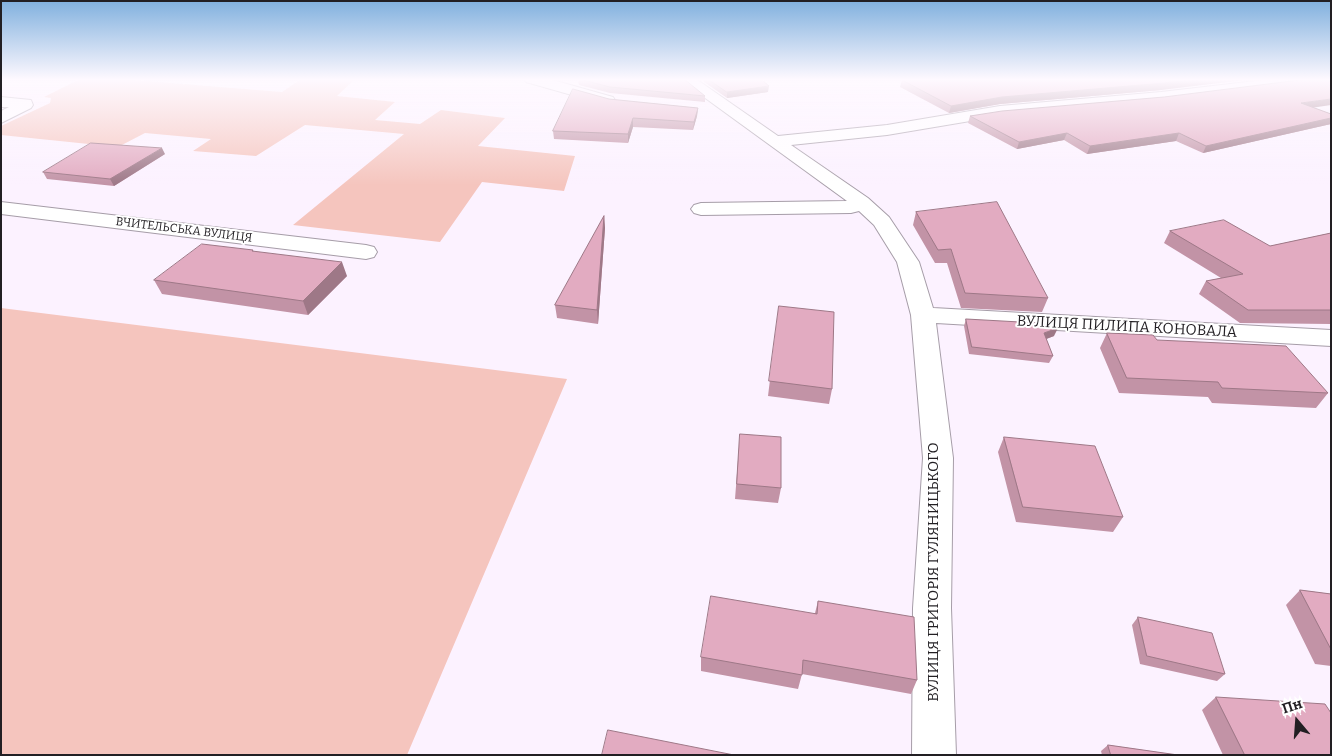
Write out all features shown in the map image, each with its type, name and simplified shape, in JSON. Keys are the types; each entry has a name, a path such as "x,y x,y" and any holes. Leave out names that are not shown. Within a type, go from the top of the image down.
{"street":[{"name":"ВУЛИЦЯ ГРИГОРІЯ ГУЛЯНИЦЬКОГО","path":"733,114 775,141 861,202 882,221 908,262 923,315 938,458 932,608 934,755"},
{"path":"775,141 887,130 980,114"},
{"path":"700,209 851,207 861,202"},
{"name":"ВЧИТЕЛЬСЬКА ВУЛИЦЯ","path":"1,208 366,252"},
{"name":"ВУЛИЦЯ ПИЛИПА КОНОВАЛА","path":"923,315 1331,338"}],"shaded area":[{"path":"26,114 381,114 375,120 420,124 435,114 475,114 505,118 478,146 575,156 564,191 482,182 440,242 293,225 404,134 305,125 256,156 193,151 211,139 145,133 118,147 1,135 1,126"},
{"path":"1,308 567,379 407,755 1,755"}],"building":[{"path":"561,114 696,114 694,122 633,118 628,134 553,131"},
{"path":"981,114 1331,114 1331,118 1206,146 1179,133 1090,146 1067,133 1019,142 970,116"},
{"path":"91,143 162,148 110,179 43,172"},
{"path":"997,202 1048,298 965,293 951,249 938,250 916,212"},
{"path":"604,216 597,310 555,305"},
{"path":"1224,220 1270,246 1331,233 1331,310 1248,310 1206,281 1243,274 1170,231"},
{"path":"202,244 342,262 303,301 154,280"},
{"path":"779,306 834,312 832,389 769,381"},
{"path":"966,319 1056,324 1058,328 1044,333 1053,356 972,347"},
{"path":"1107,333 1153,335 1157,340 1286,346 1328,393 1222,388 1218,382 1127,378"},
{"path":"740,434 781,437 781,488 737,484"},
{"path":"1004,437 1095,446 1123,517 1023,507"},
{"path":"1300,590 1331,594 1331,649"},
{"path":"711,596 817,614 818,601 914,617 917,680 803,660 802,675 701,657"},
{"path":"1138,617 1212,633 1225,674 1147,656"},
{"path":"1216,697 1325,704 1331,713 1331,755 1245,755"},
{"path":"608,730 734,755 602,755"},
{"path":"1108,745 1178,755 1111,755"}]}
